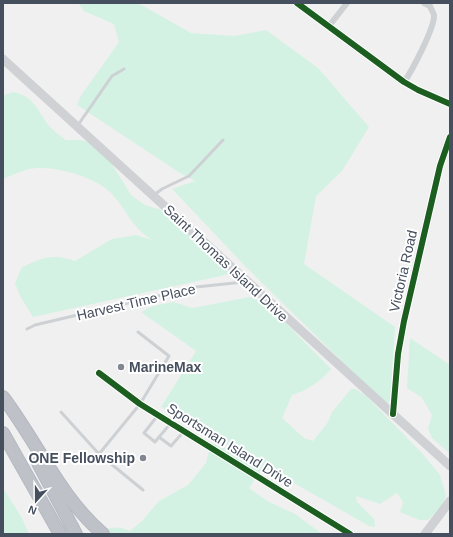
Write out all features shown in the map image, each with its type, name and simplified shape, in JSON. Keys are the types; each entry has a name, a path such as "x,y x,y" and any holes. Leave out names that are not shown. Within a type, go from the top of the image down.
{"highway":[{"path":"3,397 21,420 74,505 103,534"},
{"path":"3,401 73,530"},
{"path":"3,434 59,533"}],"main road":[{"name":"Saint Thomas Island Drive","path":"3,59 246,282 450,466"},
{"path":"425,534 450,501"}],"street":[{"path":"297,3 404,82 450,104"},
{"path":"328,26 347,3"},
{"path":"404,82 412,70 432,25 434,16 430,6 424,3"},
{"name":"Victoria Road","path":"392,414 398,354 404,321 440,166 450,137"},
{"name":"Sportsman Island Drive","path":"99,373 158,416 350,534"}],"lane":[{"path":"76,126 112,76 124,69"},
{"path":"153,196 162,189 189,176 224,140"},
{"name":"Harvest Time Place","path":"27,329 35,325 196,287 246,282"},
{"path":"99,454 140,404 169,356 138,332"},
{"path":"60,412 99,454 143,490"},
{"path":"158,416 144,433 154,442 171,423"},
{"path":"159,437 171,446 184,431"}],"green space":[{"path":"78,3 138,3 191,33 234,36 266,30 318,68 369,127 342,171 316,196 304,264 395,327 390,400 387,404 378,397 246,267 172,189 195,181 180,173 77,105 80,97 119,42 114,24 84,11"},
{"path":"13,92 30,100 49,126 66,140 81,140 90,142 110,161 131,195 145,205 165,211 230,274 33,317 20,296 15,283 22,267 42,259 54,257 75,261 112,239 136,235 152,240 138,229 110,192 102,186 82,176 70,172 46,168 35,168 3,179 3,96"},
{"path":"250,297 268,305 331,369 323,378 313,385 292,395 282,418 304,438 313,441 328,422 332,412 351,389 356,389 366,396 421,452 440,475 446,496 441,507 428,520 419,520 400,512 403,502 397,493 380,504 356,496 357,502 374,519 375,527 369,526 264,466 249,488 267,501 295,514 322,534 95,534 103,530 117,527 130,531 142,521 159,501 188,485 206,463 211,443 249,457 161,407 196,351 141,312 153,306 174,302 192,308"},
{"path":"410,338 450,365 450,454 432,438 428,429 432,415 422,398 407,388"},
{"path":"3,488 22,518 29,534 3,534"}],"cycle path":[{"path":"297,3 404,82 450,104"},
{"path":"393,414 398,354 404,321 440,166 450,137"},
{"path":"99,373 140,404 350,534"}],"place":[{"name":"MarineMax","path":"121,367"},
{"name":"ONE Fellowship","path":"143,458"}]}
